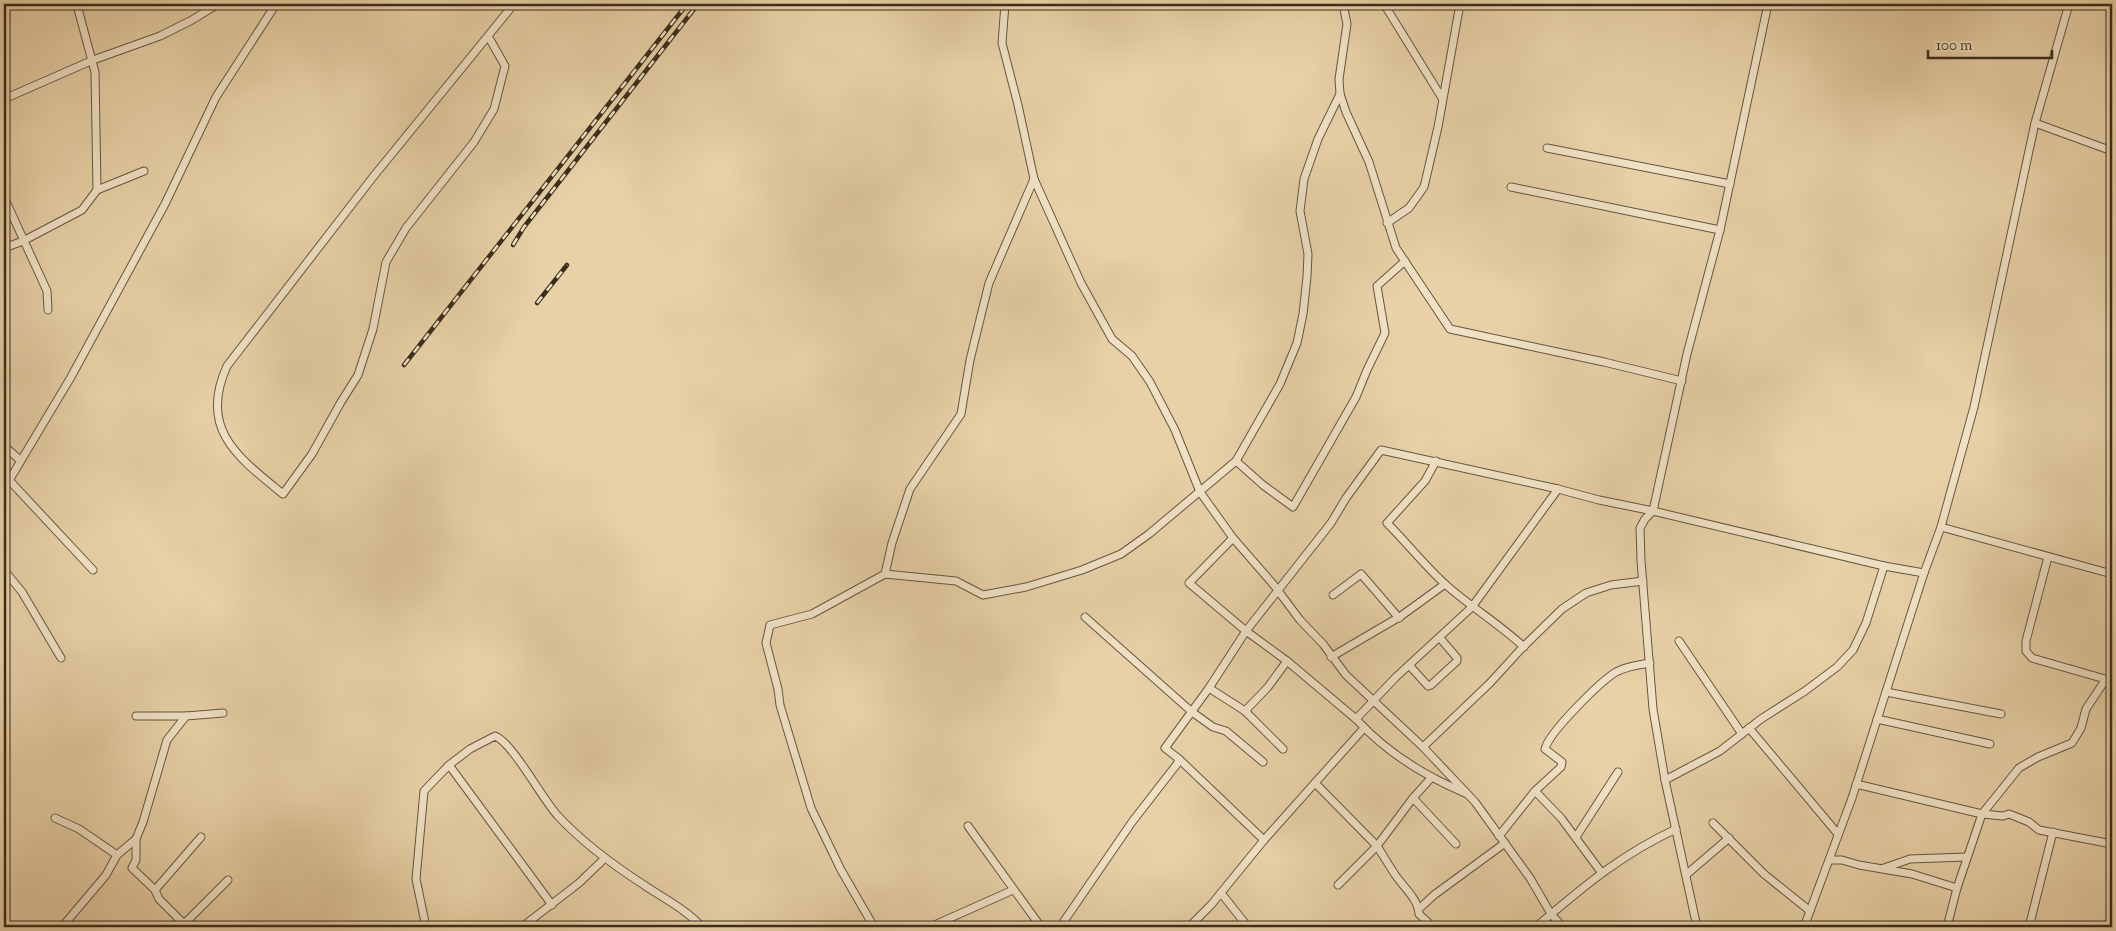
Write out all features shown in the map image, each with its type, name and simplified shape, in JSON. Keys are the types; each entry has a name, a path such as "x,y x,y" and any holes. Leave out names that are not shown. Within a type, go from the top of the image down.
{"street":[{"path":"74,4 78,9 95,72 98,190"},
{"path":"4,99 93,60 160,36 218,4"},
{"path":"4,489 71,377 164,204 216,97 276,4"},
{"path":"488,36 505,66 494,109 474,142 406,228 386,262 373,329 358,375 312,454 283,494 240,458 228,442 221,425 218,408 219,390 227,366 367,184 514,4"},
{"path":"1005,4 1002,43 1018,104 1034,179 1081,283 1112,339 1132,356 1154,390 1175,430 1200,492 1233,538 1331,657 1372,701 1422,747 1468,794 1487,817 1530,878 1551,914 1563,927"},
{"path":"1343,4 1347,24 1340,94 1346,112 1369,162 1396,248 1450,329 1604,362 1682,382"},
{"path":"1384,4 1442,98"},
{"path":"1388,223 1409,208 1424,187 1438,127 1460,4"},
{"path":"1697,927 1653,709 1642,581 1640,528 1653,511 1682,382 1720,230 1768,4"},
{"path":"1804,927 1830,860 1924,573 1941,527 1974,408 2035,123 2069,4"},
{"path":"874,927 841,870 811,808 780,705 778,689 766,643 770,625 812,614 885,574 956,580 984,595 1026,587 1082,570 1121,554 1149,534 1236,461 1280,384 1297,343 1303,314 1308,254 1300,211 1304,179 1318,138 1340,94"},
{"path":"2035,123 2112,151"},
{"path":"1547,148 1730,184"},
{"path":"4,248 23,241 82,210 98,190 144,171"},
{"path":"885,574 892,543 910,489 961,414 970,360 989,283 1034,179"},
{"path":"1511,187 1720,230"},
{"path":"4,197 47,290 48,310"},
{"path":"1236,461 1293,507 1356,397 1385,333 1377,286 1405,262"},
{"path":"4,446 20,460"},
{"path":"1264,840 1165,748 1209,688 1246,631 1331,523 1346,498 1381,450 1436,461 1496,477 1558,489 1884,566 1924,573"},
{"path":"1436,461 1425,481 1387,523 1446,584 1472,607 1505,629 1524,647"},
{"path":"9,480 93,570"},
{"path":"1356,719 1409,665 1472,607 1558,489"},
{"path":"1941,527 2112,574"},
{"path":"1233,538 1189,583 1246,631 1287,661 1356,719 1364,728 1431,778 1468,794"},
{"path":"1947,927 1957,888 1982,814 2019,768 2038,757 2072,744 2081,728 2086,709 2109,680 2032,658 2026,651 2026,642 2048,557"},
{"path":"1666,780 1720,751 1749,728 1837,667 1853,650 1866,623 1884,566"},
{"path":"4,570 22,592 61,658"},
{"path":"1333,595 1361,574 1398,618"},
{"path":"1422,747 1490,683 1562,610 1586,593 1611,586 1642,581"},
{"path":"1331,657 1398,618 1446,584"},
{"path":"1085,617 1192,712 1213,727 1226,732 1263,762"},
{"path":"1409,665 1428,686 1430,685 1457,661 1457,658 1440,638"},
{"path":"1679,641 1742,734"},
{"path":"1245,711 1268,686 1287,661"},
{"path":"1499,836 1535,791 1561,767 1562,762 1545,748 1559,725 1616,672 1628,667 1650,663"},
{"path":"1209,688 1245,711 1283,749"},
{"path":"1886,692 2000,714"},
{"path":"136,716 186,716 223,712"},
{"path":"186,716 167,740 143,822 136,839 136,860 132,868 155,890 159,899 184,924 228,880"},
{"path":"1877,719 1990,744"},
{"path":"1189,927 1221,893 1264,840 1364,728"},
{"path":"1749,728 1838,834"},
{"path":"426,927 416,879 424,791 449,764 470,749 495,736 500,738 511,751 556,815 574,832 605,858 697,921 702,927"},
{"path":"1060,927 1132,822 1177,764 1178,759"},
{"path":"449,764 552,905"},
{"path":"1576,837 1618,772"},
{"path":"1338,885 1377,846 1413,798 1431,778"},
{"path":"1315,783 1377,846 1395,875 1410,893 1419,909 1419,914 1433,927"},
{"path":"1856,784 1982,814 2003,816 2009,814 2029,822 2039,830 2112,844"},
{"path":"1535,791 1576,837 1601,872"},
{"path":"1413,798 1456,844"},
{"path":"55,818 79,829 117,855"},
{"path":"1713,823 1764,874 1810,910"},
{"path":"968,826 1041,927"},
{"path":"1536,927 1601,872 1676,829"},
{"path":"2030,927 2054,832"},
{"path":"155,890 201,837"},
{"path":"1687,874 1729,838"},
{"path":"62,927 106,874 117,855 136,839"},
{"path":"1419,909 1434,894 1504,843"},
{"path":"1884,868 1910,859 1967,857"},
{"path":"522,927 579,884 605,858"},
{"path":"1830,860 1842,860 1912,874 1957,888"},
{"path":"930,927 1013,890"},
{"path":"1221,893 1248,927"},
{"path":"2109,927 2112,914"}],"railway":[{"path":"404,365 687,4"},
{"path":"513,245 524,227 698,4"},
{"path":"537,303 567,265"}]}
